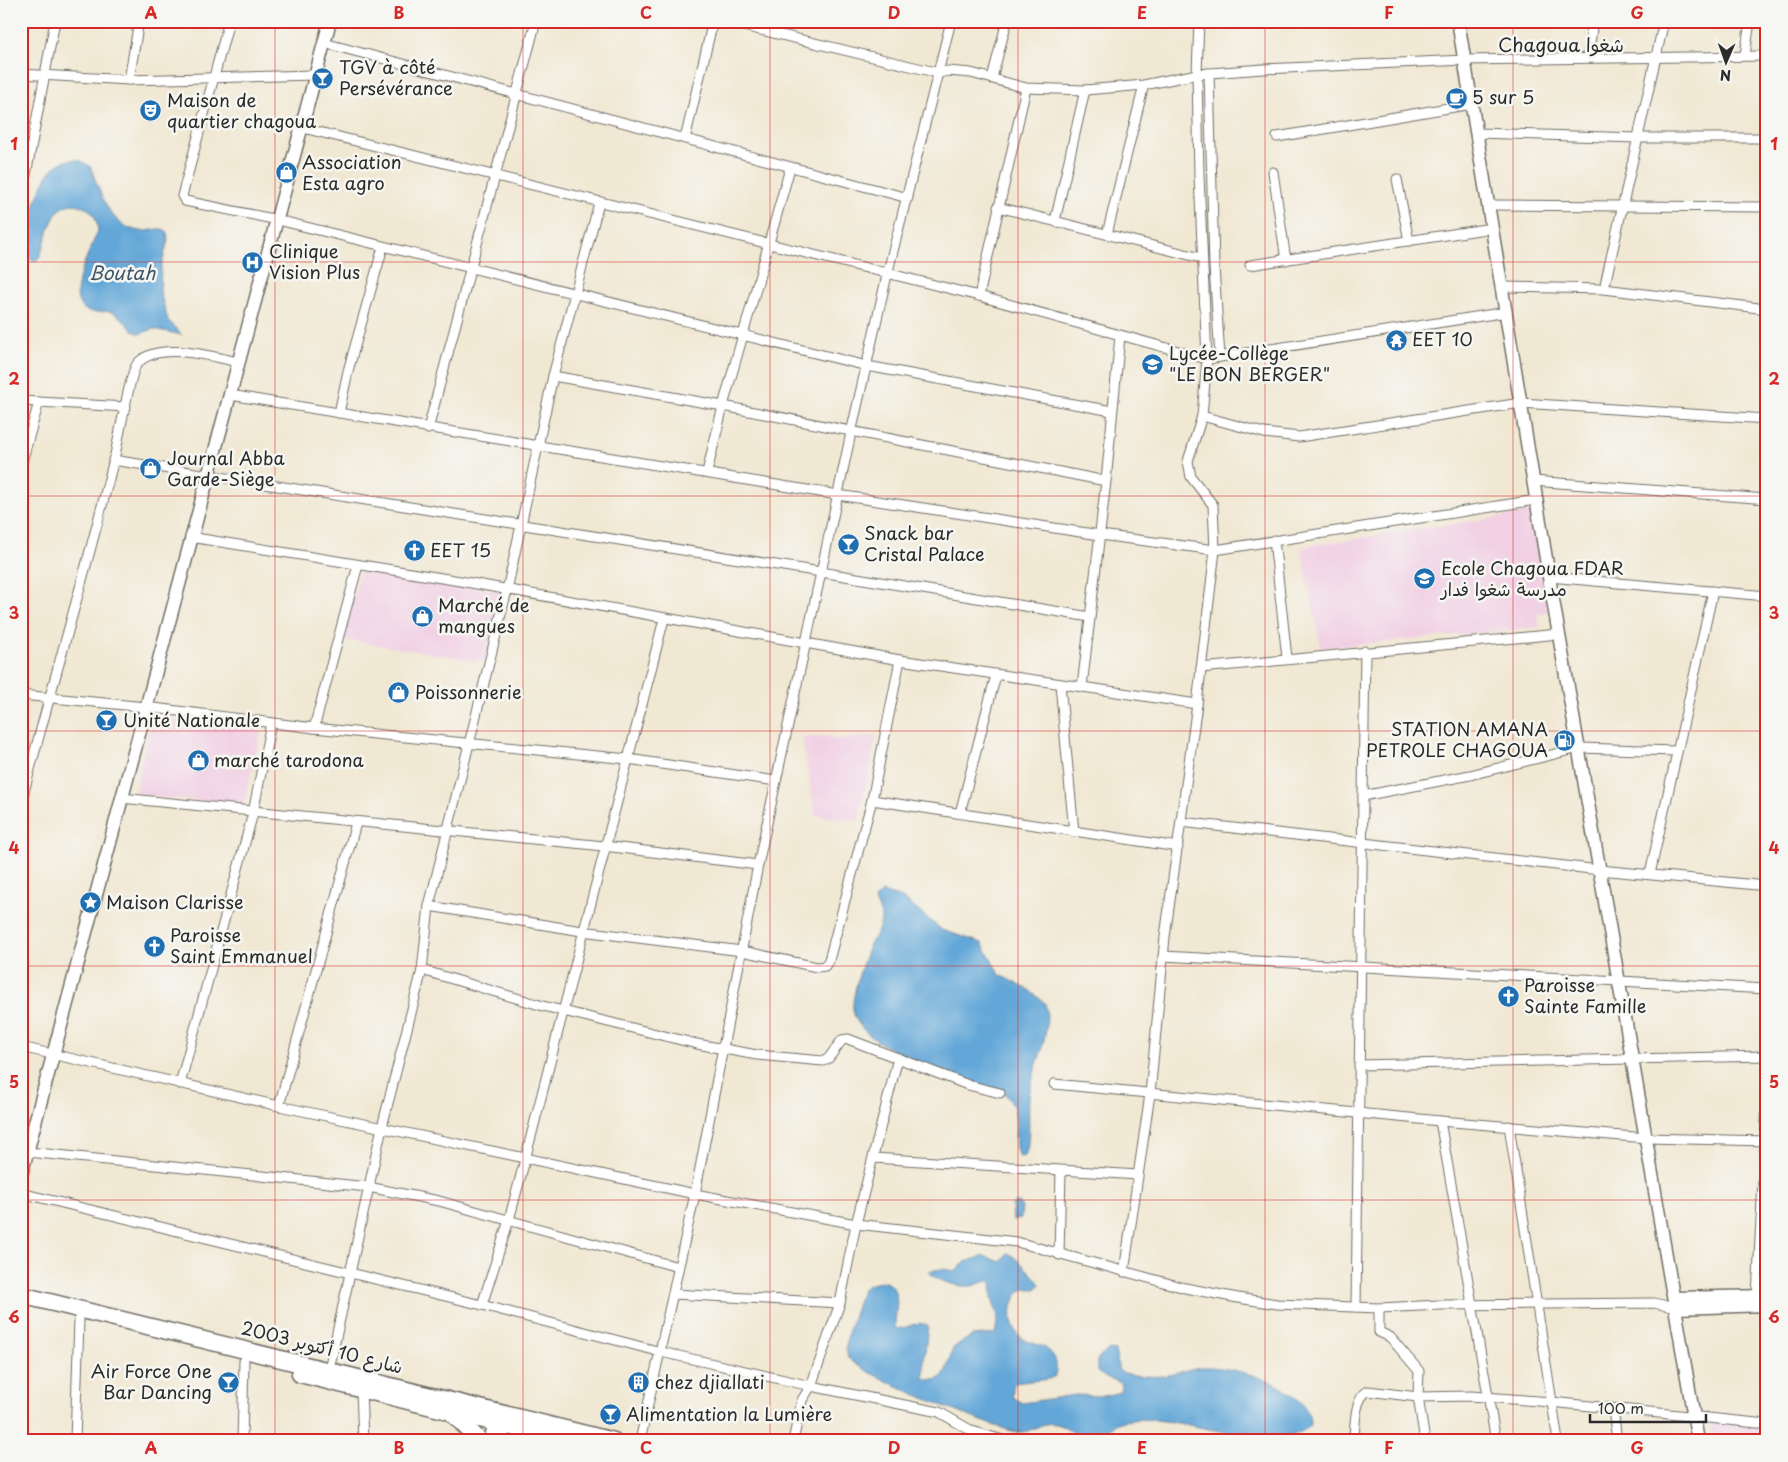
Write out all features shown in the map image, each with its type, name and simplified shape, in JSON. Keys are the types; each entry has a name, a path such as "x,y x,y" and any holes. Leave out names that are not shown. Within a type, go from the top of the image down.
{"highway":[{"name":"شارع 10 أكتوبر 2003","path":"21,1295 568,1441"},
{"name":"شارع 10 أكتوبر 2003","path":"21,1306 244,1360 328,1376 361,1390 452,1413 500,1423 614,1441"},
{"path":"452,1413 480,1441"},
{"path":"523,1441 539,1434"}],"street":[{"path":"21,201 55,21"},
{"path":"129,80 139,21"},
{"path":"229,21 216,77 182,196 185,201 278,220 867,366 1112,411"},
{"path":"21,1174 190,537 278,220 330,21"},
{"path":"428,429 536,21"},
{"path":"685,139 713,21"},
{"path":"723,21 939,73 957,71 992,78 1026,88 1085,90 1144,85 1208,73 1465,60 1767,56"},
{"path":"640,1441 695,1194 758,865 851,432 887,275 908,198 951,21"},
{"path":"992,78 1007,21"},
{"path":"1124,1272 1150,1094 1163,956 1197,704 1215,550 1213,505 1196,484 1188,470 1190,451 1202,416 1206,359 1199,175 1197,74 1199,21"},
{"path":"1458,21 1549,577 1648,1138 1698,1441"},
{"path":"1588,58 1593,21"},
{"path":"1604,289 1664,21"},
{"path":"1746,55 1750,21"},
{"path":"324,43 908,198"},
{"path":"1208,73 1220,358"},
{"path":"21,74 129,80 315,75"},
{"path":"1107,234 1144,85"},
{"path":"979,296 1026,88"},
{"path":"1054,221 1085,90"},
{"path":"1278,137 1472,104"},
{"path":"302,128 769,246 979,296 1206,359 1507,312"},
{"path":"1477,133 1638,138 1767,138"},
{"path":"707,472 723,406 790,168"},
{"path":"1273,172 1286,260"},
{"path":"1199,175 1211,174"},
{"path":"1397,179 1409,241"},
{"path":"328,1376 368,1187 422,970 429,906 507,590 554,376 599,203"},
{"path":"1488,205 1767,207"},
{"path":"998,208 1201,258"},
{"path":"1250,265 1492,228"},
{"path":"339,413 348,371 383,247"},
{"path":"1502,287 1604,289 1767,309"},
{"path":"1082,687 1106,481 1120,336"},
{"path":"21,803 114,460 133,371 137,364 148,357 176,351 239,362"},
{"path":"554,376 723,406 1106,481"},
{"path":"230,395 838,495 1100,535 1215,550 1536,500"},
{"path":"21,401 126,407"},
{"path":"21,465 40,402"},
{"path":"1202,416 1264,433 1299,437 1522,403 1767,420"},
{"path":"114,460 521,526 821,572 1090,617"},
{"path":"1534,482 1767,499"},
{"path":"190,537 507,590 900,660 1197,704"},
{"path":"1274,540 1287,658"},
{"path":"314,728 358,565"},
{"path":"1549,577 1767,596"},
{"path":"1650,874 1713,591"},
{"path":"482,1304 509,1220 526,1156 664,618"},
{"path":"1201,668 1287,658 1559,634"},
{"path":"1356,1307 1360,1065 1359,966 1363,842 1365,651"},
{"path":"429,906 582,932 742,951 817,967 825,966 829,960 872,800 900,660"},
{"path":"960,813 996,675"},
{"path":"1060,684 1074,832"},
{"path":"21,695 146,707 314,728 628,759 776,781"},
{"path":"180,1084 253,812 271,723"},
{"path":"1363,796 1470,775 1579,748 1676,751"},
{"path":"122,798 356,823 604,846 758,865"},
{"path":"872,800 1178,847"},
{"path":"1181,822 1600,870 1767,886"},
{"path":"279,1106 356,823"},
{"path":"1163,956 1767,989"},
{"path":"422,970 563,1010 724,1050 823,1061 828,1059 842,1040 848,1039 968,1085 1000,1093"},
{"path":"21,1047 279,1106 526,1156 695,1194 856,1224 1017,1242 1185,1288 1278,1304 1379,1308 1654,1303 1767,1305"},
{"path":"1360,1065 1767,1056"},
{"path":"793,1441 802,1400 810,1386 840,1303 856,1224 898,1058"},
{"path":"1054,1084 1358,1114 1648,1138 1766,1141"},
{"path":"1675,1303 1762,1296 1767,1103"},
{"path":"1440,1121 1496,1441"},
{"path":"1509,1126 1558,1441"},
{"path":"28,1152 368,1187 439,1201 678,1267"},
{"path":"874,1158 1138,1175"},
{"path":"1059,1255 1061,1171"},
{"path":"21,1192 349,1274 482,1304 661,1352 810,1386 938,1412 972,1430 1006,1441"},
{"path":"673,1294 840,1303"},
{"path":"1379,1308 1378,1332 1390,1337 1419,1371 1418,1397 1425,1441"},
{"path":"75,1441 79,1320"},
{"path":"242,1441 244,1360"},
{"path":"361,1390 363,1441"},
{"path":"1354,1441 1358,1401 1362,1394 1368,1391 1418,1397 1488,1397 1551,1402 1767,1424"},
{"path":"1613,1409 1617,1441"},
{"path":"489,1441 500,1423"}],"shaded area":[{"name":"Ecole Chagoua FDAR مدرسة شغوا فدار","path":"1532,512 1548,612 1537,614 1540,627 1321,648 1301,547"},
{"name":"Marché de mangues","path":"361,569 501,592 485,662 341,639"},
{"name":"marché tarodona","path":"152,718 262,729 243,806 134,794"},
{"path":"877,735 858,821 815,815 802,738 829,736 834,740"},
{"path":"1709,1417 1767,1424 1767,1441 1713,1441"}],"water":[{"name":"Boutah","path":"79,160 90,166 107,206 121,223 141,231 161,229 167,231 168,240 161,268 160,291 168,320 182,335 154,329 139,334 112,312 91,312 80,306 77,297 78,286 85,261 98,231 94,216 86,208 72,204 63,207 52,222 38,260 33,261 26,256 27,234 30,221 38,194 44,182 59,163"},
{"path":"882,892 902,898 942,930 982,943 1000,975 1029,990 1045,1003 1046,1027 1029,1098 1028,1144 1025,1156 1020,1157 1017,1152 1015,1114 1010,1100 1005,1094 941,1071 890,1049 870,1035 856,1020 853,1003 856,988 867,951 880,923 881,915 875,899"},
{"path":"1019,1203 1022,1207 1021,1218 1013,1220 1012,1205"},
{"path":"1008,1253 1026,1268 1040,1285 1036,1289 1022,1290 1014,1300 1012,1319 1015,1330 1022,1338 1048,1350 1054,1356 1056,1364 1055,1376 1049,1379 1014,1383 1012,1396 1022,1403 1075,1395 1104,1396 1120,1392 1122,1388 1121,1383 1097,1372 1097,1360 1108,1350 1115,1351 1119,1371 1130,1374 1162,1376 1205,1367 1234,1370 1269,1381 1299,1400 1307,1412 1310,1425 1294,1435 1273,1438 1247,1436 1163,1421 1138,1419 1117,1423 1109,1428 1097,1441 1079,1438 1066,1427 1053,1424 1017,1432 982,1421 899,1387 857,1365 848,1357 846,1346 850,1326 862,1292 867,1286 885,1282 891,1286 896,1296 895,1328 904,1328 919,1323 928,1326 924,1378 938,1379 946,1370 954,1347 972,1336 995,1334 998,1316 992,1299 991,1281 964,1286 946,1283 935,1278 929,1271 942,1269 956,1271 965,1262 984,1256 1001,1262"}],"place":[{"name":"TGV à côté Persévérance","path":"323,78"},
{"name":"5 sur 5","path":"1456,98"},
{"name":"Maison de quartier chagoua","path":"151,111"},
{"name":"Association Esta agro","path":"286,173"},
{"name":"Clinique Vision Plus","path":"253,262"},
{"name":"EET 10","path":"1396,340"},
{"name":"Lycée-Collège \"LE BON BERGER\"","path":"1153,364"},
{"name":"Journal Abba Garde-Siège","path":"151,469"},
{"name":"Snack bar Cristal Palace","path":"848,544"},
{"name":"EET 15","path":"414,551"},
{"name":"Ecole Chagoua FDAR مدرسة شغوا فدار","path":"1425,579"},
{"name":"Marché de mangues","path":"422,616"},
{"name":"Poissonnerie","path":"399,693"},
{"name":"Unité Nationale","path":"107,721"},
{"name":"STATION AMANA PETROLE CHAGOUA","path":"1564,740"},
{"name":"marché tarodona","path":"198,761"},
{"name":"Maison Clarisse","path":"90,903"},
{"name":"Paroisse Saint Emmanuel","path":"154,946"},
{"name":"Paroisse Sainte Famille","path":"1508,996"},
{"name":"Air Force One Bar Dancing","path":"228,1382"},
{"name":"chez djiallati","path":"639,1383"},
{"name":"Alimentation la Lumière","path":"610,1415"}],"district":[{"name":"Chagoua شغوا","path":"1561,45"}]}
